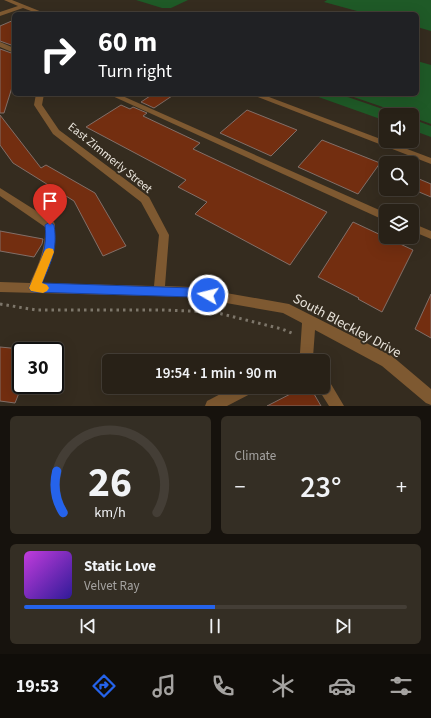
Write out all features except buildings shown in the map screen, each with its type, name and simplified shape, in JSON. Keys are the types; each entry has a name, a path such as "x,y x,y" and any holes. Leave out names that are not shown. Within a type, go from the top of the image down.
{"street":[{"path":"7,0 39,12"},
{"path":"0,14 23,6"},
{"path":"1,46 12,50"},
{"name":"East Zimmerly Street","path":"40,96 38,105 56,132 145,200 164,235 159,291"},
{"path":"116,96 379,214"},
{"path":"259,96 431,161"},
{"path":"0,191 50,225 52,240 49,255 34,288"},
{"path":"419,230 431,235"},
{"name":"South Bleckley Drive","path":"0,287 192,292 285,308 387,361 431,398"},
{"path":"305,354 309,320"},
{"path":"212,406 235,394"},
{"path":"329,394 337,406"}],"path":[{"path":"0,304 36,310 162,310 214,312 282,329 306,339"}],"green space":[{"path":"136,0 188,0 171,8 162,8"},
{"path":"327,0 431,0 431,31 419,28 419,12 361,12 324,2"},
{"path":"419,62 431,65 431,124 419,120 419,108 386,108 351,96 419,96"},
{"path":"316,96 345,96 380,108 379,119"},
{"path":"419,122 431,126 431,137 419,133"}],"slow traffic":[{"path":"43,288 34,288 49,252"}],"route":[{"path":"50,225 52,240 49,255 34,288 82,288 192,292 208,295"}]}
